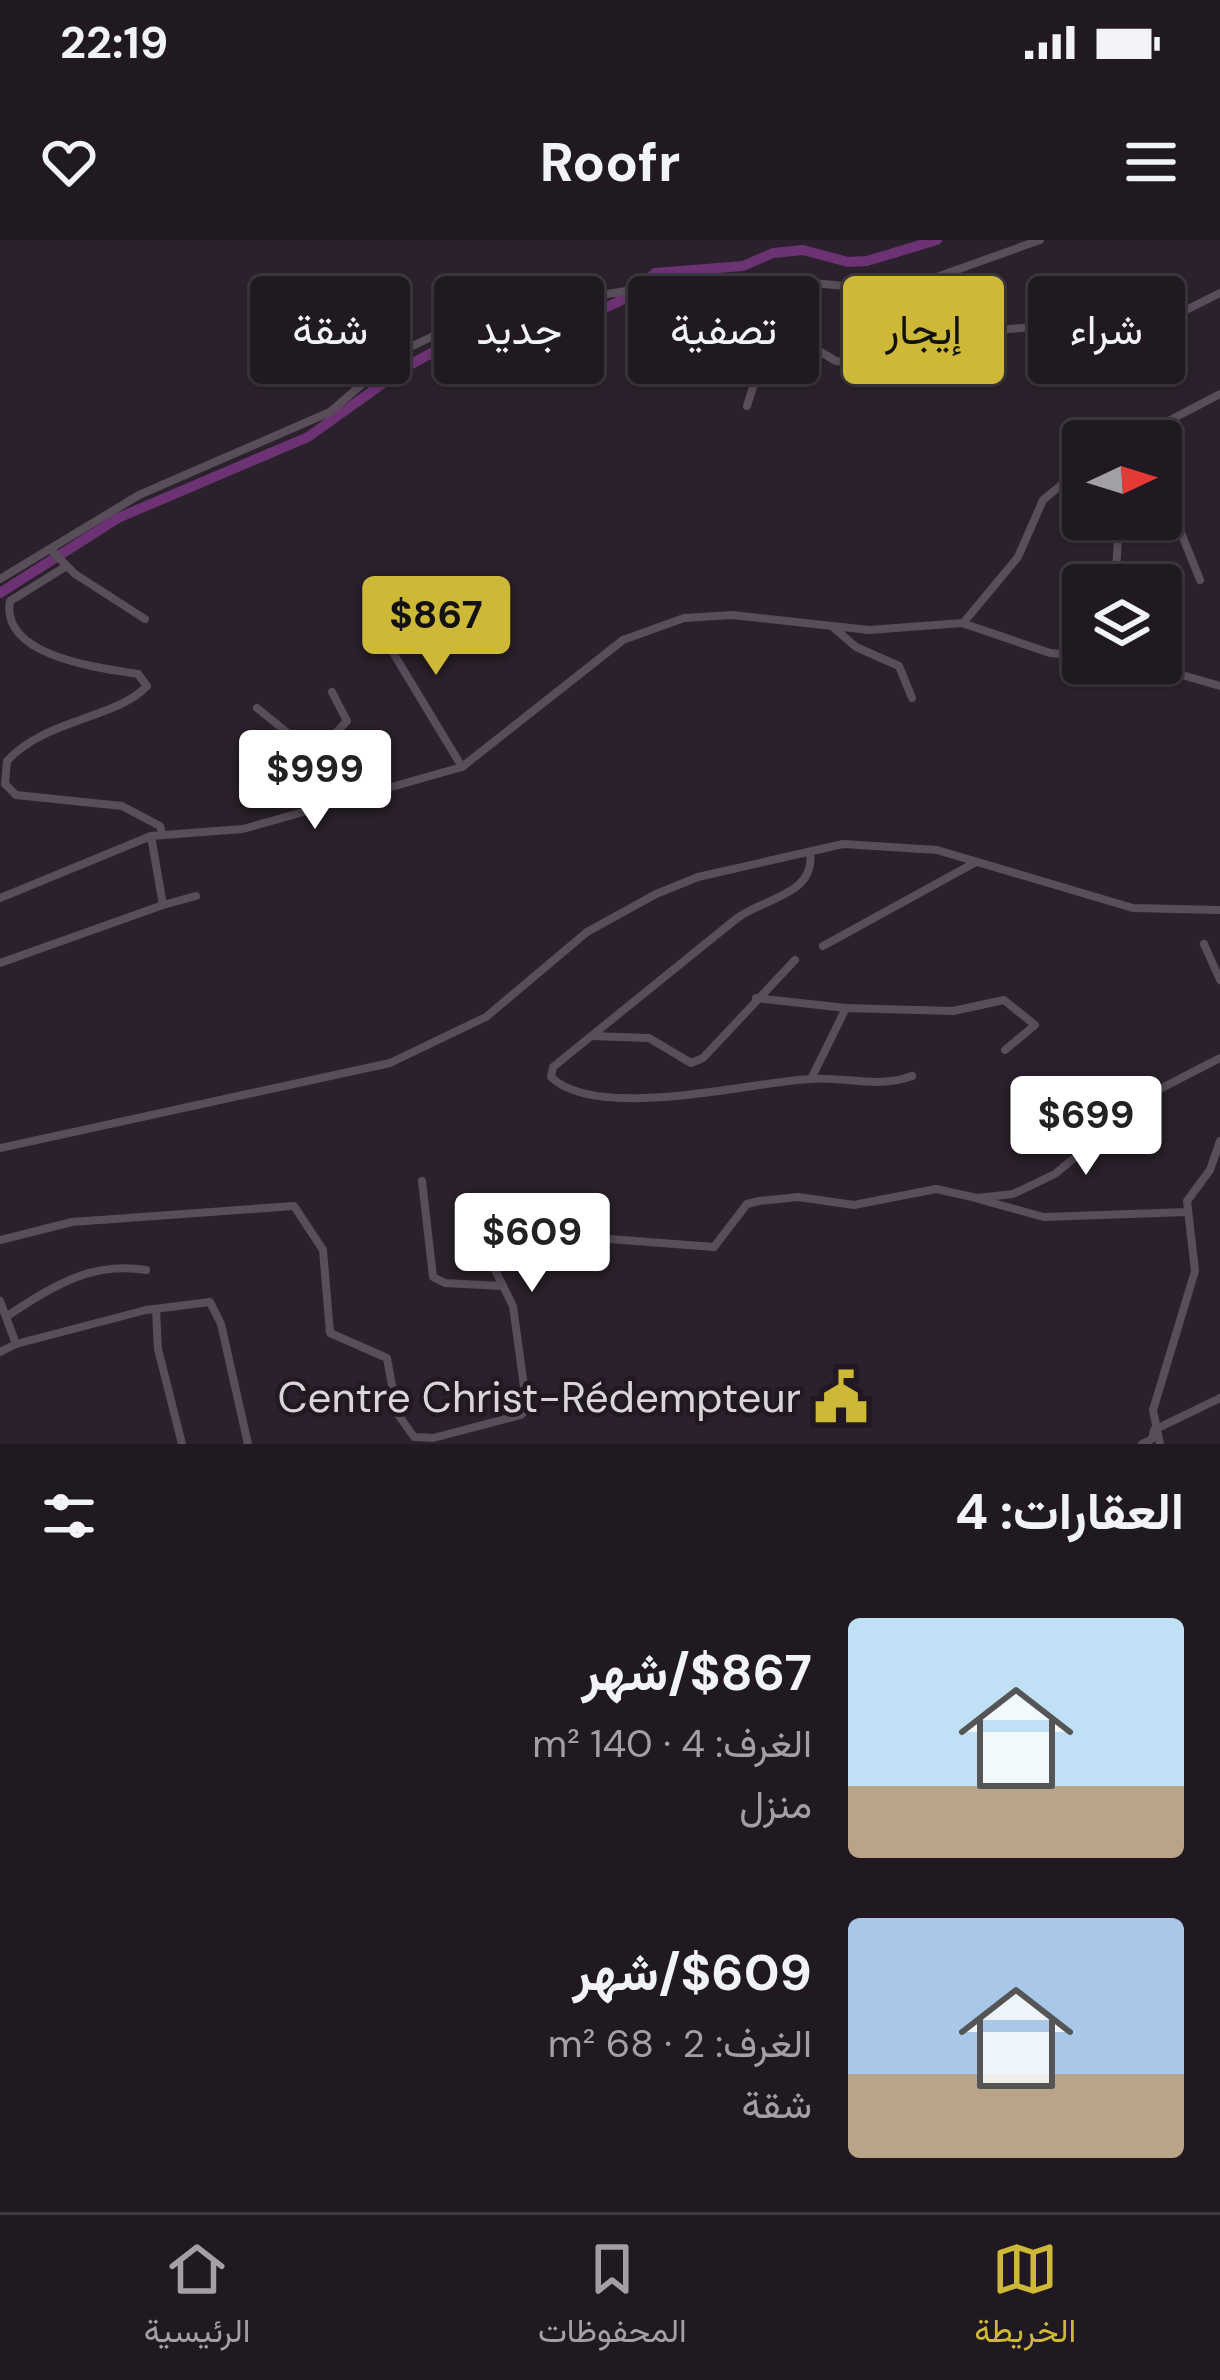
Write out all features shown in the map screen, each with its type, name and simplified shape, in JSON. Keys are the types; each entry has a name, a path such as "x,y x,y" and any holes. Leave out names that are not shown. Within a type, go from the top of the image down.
{"street":[{"path":"819,283 885,290 920,283 1040,240"},
{"path":"163,905 156,835 160,826 130,808 16,795 4,784 7,761 27,743 131,698 148,682 138,674 41,651 16,630 8,610 14,597 139,495 331,412 398,353 444,328 498,311 530,311 628,293"},
{"path":"819,352 836,362 876,366 988,331 1178,314 1220,293"},
{"path":"747,406 754,384"},
{"path":"1170,420 1220,394"},
{"path":"962,623 1018,557 1042,500 1062,482"},
{"path":"1182,535 1200,580"},
{"path":"0,579 58,558"},
{"path":"58,558 145,619"},
{"path":"373,605 392,651 462,767"},
{"path":"0,898 156,835 243,829 462,767 611,649 653,627 712,615 897,630 962,623 1062,653"},
{"path":"832,627 856,647 899,666 912,698"},
{"path":"1182,675 1220,686"},
{"path":"313,809 315,755 347,722 332,692"},
{"path":"257,708 315,755"},
{"path":"0,1148 390,1063 486,1017 587,932 656,894 706,875 851,844 901,846 978,862 1133,908 1220,910"},
{"path":"810,854 810,873 802,885 754,905 553,1067 551,1077 558,1084 586,1092 671,1098 811,1078 885,1084 912,1076"},
{"path":"823,946 978,862"},
{"path":"0,963 196,896"},
{"path":"1204,944 1220,980"},
{"path":"592,1036 649,1038 691,1063 703,1058 795,960"},
{"path":"756,998 846,1008 953,1011 1004,1000 1035,1024 1005,1050"},
{"path":"811,1078 846,1008"},
{"path":"977,1198 1013,1194 1045,1181 1150,1094 1220,1058"},
{"path":"1142,1444 1152,1439 1153,1410 1195,1271 1187,1201 1210,1170 1220,1141"},
{"path":"422,1181 433,1277 445,1283 504,1286"},
{"path":"0,1240 72,1222 294,1206 323,1250 330,1334 388,1358 401,1422 410,1434 424,1438 521,1415 527,1409 518,1329 493,1257 499,1245 515,1240 570,1236 713,1246 753,1202 798,1197 854,1205 936,1189 1043,1217 1188,1212"},
{"path":"7,1316 72,1277 109,1267 146,1270"},
{"path":"0,1300 16,1344"},
{"path":"0,1352 156,1310 203,1301 214,1305 248,1444"},
{"path":"156,1310 158,1349 182,1444"},
{"path":"1154,1430 1220,1398"},
{"path":"1154,1430 1160,1444"}],"waterway":[{"path":"0,593 118,518 308,437 406,367 475,329 508,321 557,330 624,299 655,273 743,266 773,253 803,250 848,262 867,261 937,240"}],"place":[{"name":"Centre Christ-Rédempteur","path":"841,1397"}]}
